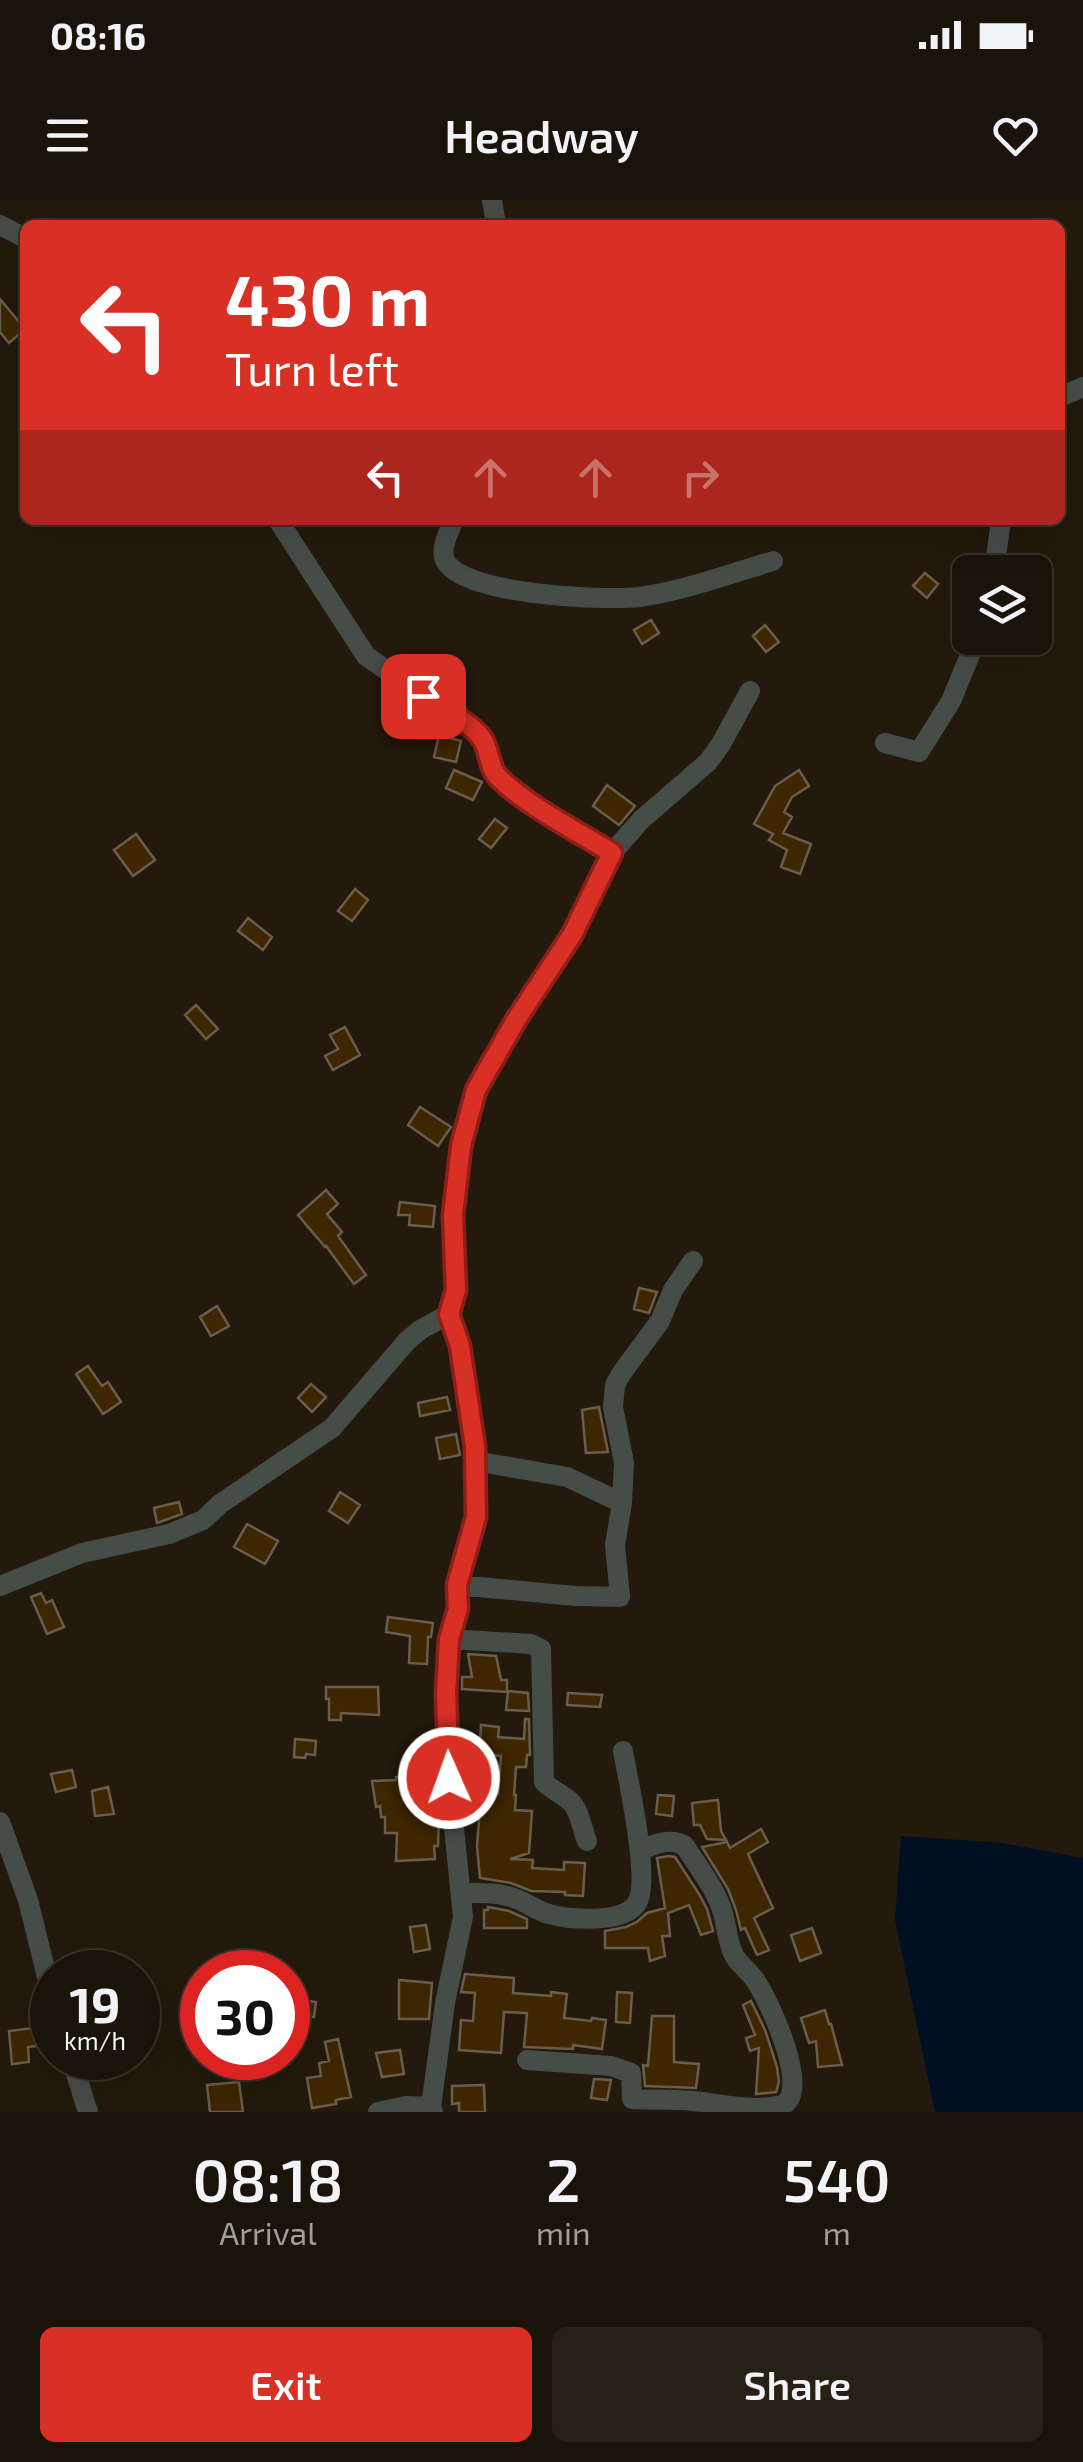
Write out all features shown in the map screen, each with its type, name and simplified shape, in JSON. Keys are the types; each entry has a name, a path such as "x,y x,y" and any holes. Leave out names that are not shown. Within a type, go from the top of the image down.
{"street":[{"path":"281,525 366,656 484,740 490,766 498,778 612,853"},
{"path":"452,525 443,549 453,570 480,583 564,596 609,600 653,595 773,561"},
{"path":"997,555 1001,525"},
{"path":"885,743 919,752 951,701 970,655"},
{"path":"378,2112 406,2106 432,2110 445,2003 463,1916 449,1778 446,1694 449,1639 458,1609 457,1585 476,1517 475,1447 460,1346 449,1314 456,1290 453,1215 461,1146 476,1090 572,935 612,853 652,810 708,762 750,691"},
{"path":"457,1585 620,1598 615,1545 624,1463 613,1407 615,1385 654,1332 673,1290 694,1261"},
{"path":"0,1586 82,1553 169,1534 203,1520 220,1504 332,1428 407,1341 449,1314"},
{"path":"475,1462 567,1476 622,1503"},
{"path":"449,1639 531,1644 541,1649 544,1782 576,1809 587,1842"},
{"path":"461,1893 502,1894 546,1914 593,1921 631,1909 639,1897 641,1850 623,1750"},
{"path":"0,1822 28,1900 40,1950"},
{"path":"526,2060 611,2066 631,2073 632,2099 689,2100 759,2112 792,2098 792,2065 784,2045 757,1982 733,1952 716,1897 685,1846 678,1841 667,1842 641,1850"},
{"path":"78,2080 88,2112"}],"water":[{"path":"901,1836 1003,1843 1083,1858 1083,2112 935,2112 895,1920"}],"building":[{"path":"0,299 20,323 20,333 9,343 0,332"},
{"path":"925,573 938,584 927,598 913,586"},
{"path":"651,620 659,633 642,644 634,630"},
{"path":"765,625 779,642 766,652 753,636"},
{"path":"439,735 461,741 456,762 434,757"},
{"path":"454,770 482,782 473,800 446,788"},
{"path":"799,770 809,786 792,797 784,812 792,817 783,833 811,844 800,874 781,867 787,850 769,840 773,834 754,824 775,786"},
{"path":"607,785 635,806 619,825 593,806"},
{"path":"495,819 507,828 491,848 479,839"},
{"path":"136,834 155,860 133,876 114,850"},
{"path":"355,889 368,900 352,921 338,911"},
{"path":"248,918 272,937 263,950 238,931"},
{"path":"196,1005 218,1029 206,1039 185,1015"},
{"path":"345,1027 360,1055 333,1070 325,1056 338,1049 330,1035"},
{"path":"420,1107 451,1127 438,1146 408,1125"},
{"path":"326,1190 338,1204 327,1214 366,1275 354,1284 298,1215"},
{"path":"400,1202 435,1206 433,1227 409,1225 410,1215 398,1215"},
{"path":"639,1288 657,1292 649,1313 634,1309"},
{"path":"217,1306 229,1326 211,1336 200,1317"},
{"path":"88,1366 102,1386 108,1382 121,1402 103,1414 76,1374"},
{"path":"311,1384 326,1397 312,1412 298,1398"},
{"path":"447,1397 450,1410 420,1416 418,1403"},
{"path":"599,1407 608,1452 586,1453 582,1410"},
{"path":"456,1434 460,1455 440,1459 436,1438"},
{"path":"340,1492 360,1505 348,1523 329,1511"},
{"path":"179,1502 182,1514 157,1523 154,1508"},
{"path":"247,1524 278,1541 265,1564 234,1547"},
{"path":"41,1593 46,1603 52,1600 64,1627 47,1634 31,1597"},
{"path":"388,1617 433,1623 427,1664 409,1663 410,1636 386,1632"},
{"path":"468,1654 496,1656 501,1680 507,1680 507,1692 462,1689 462,1677 472,1677"},
{"path":"326,1687 378,1687 379,1715 341,1713 341,1720 329,1720"},
{"path":"508,1691 528,1693 529,1711 506,1710"},
{"path":"568,1693 602,1695 600,1707 567,1705"},
{"path":"525,1719 529,1719 530,1755 526,1767 516,1767 514,1795 515,1810 532,1811 529,1853 510,1859 533,1860 532,1868 564,1870 564,1862 585,1863 583,1896 531,1891 480,1878 480,1809 466,1808 464,1793 498,1794 501,1756 470,1753 471,1741 480,1742 481,1725 499,1727 498,1737 524,1739"},
{"path":"295,1739 316,1741 315,1755 294,1757"},
{"path":"435,1760 439,1813 435,1859 396,1861 397,1833 385,1833 385,1817 381,1817 380,1806 376,1807 372,1781 396,1780 410,1775 410,1762"},
{"path":"72,1770 76,1787 56,1792 51,1774"},
{"path":"108,1787 114,1814 95,1816 92,1791"},
{"path":"658,1795 674,1796 672,1816 656,1814"},
{"path":"718,1800 721,1831 726,1840 707,1839 700,1825 694,1825 692,1803"},
{"path":"761,1829 768,1842 748,1854 773,1908 754,1918 769,1950 757,1955 745,1928 741,1930 728,1889 702,1847 727,1842 730,1848"},
{"path":"675,1857 699,1894 713,1931 701,1935 689,1905 668,1913 670,1936 662,1936 665,1956 650,1961 648,1948 605,1948 605,1931 626,1927 647,1913 665,1908 657,1858"},
{"path":"488,1907 527,1919 527,1928 484,1928 484,1910"},
{"path":"426,1925 430,1949 414,1952 410,1927"},
{"path":"812,1928 821,1953 800,1961 791,1935"},
{"path":"465,1974 514,1978 513,1993 567,1994 564,2018 606,2020 602,2049 573,2045 573,2049 524,2047 527,2013 504,2012 501,2053 459,2050 461,2020 473,2021 475,1993 461,1992"},
{"path":"399,1980 432,1983 429,2019 399,2019"},
{"path":"617,1992 632,1993 630,2023 616,2022"},
{"path":"310,2001 316,2002 314,2017 310,2017"},
{"path":"751,2001 777,2067 776,2092 756,2094 759,2048 750,2051 746,2038 755,2035 743,2005"},
{"path":"825,2010 842,2065 818,2067 816,2041 809,2043 801,2018"},
{"path":"652,2016 674,2016 674,2062 699,2064 696,2088 645,2086 643,2065 648,2066"},
{"path":"30,2028 29,2062 12,2064 9,2031"},
{"path":"338,2039 351,2097 312,2108 307,2080 321,2076 319,2063 329,2061 325,2042"},
{"path":"400,2050 404,2074 382,2077 376,2053"},
{"path":"594,2079 611,2080 607,2100 591,2098"},
{"path":"239,2082 243,2112 210,2112 207,2085"},
{"path":"484,2085 485,2112 459,2112 459,2103 452,2104 452,2086"}],"route":[{"path":"423,696 484,740 490,766 498,778 612,853 572,935 476,1090 461,1146 453,1215 456,1290 449,1314 460,1346 475,1447 476,1517 457,1585 458,1609 449,1639 449,1778"}]}
